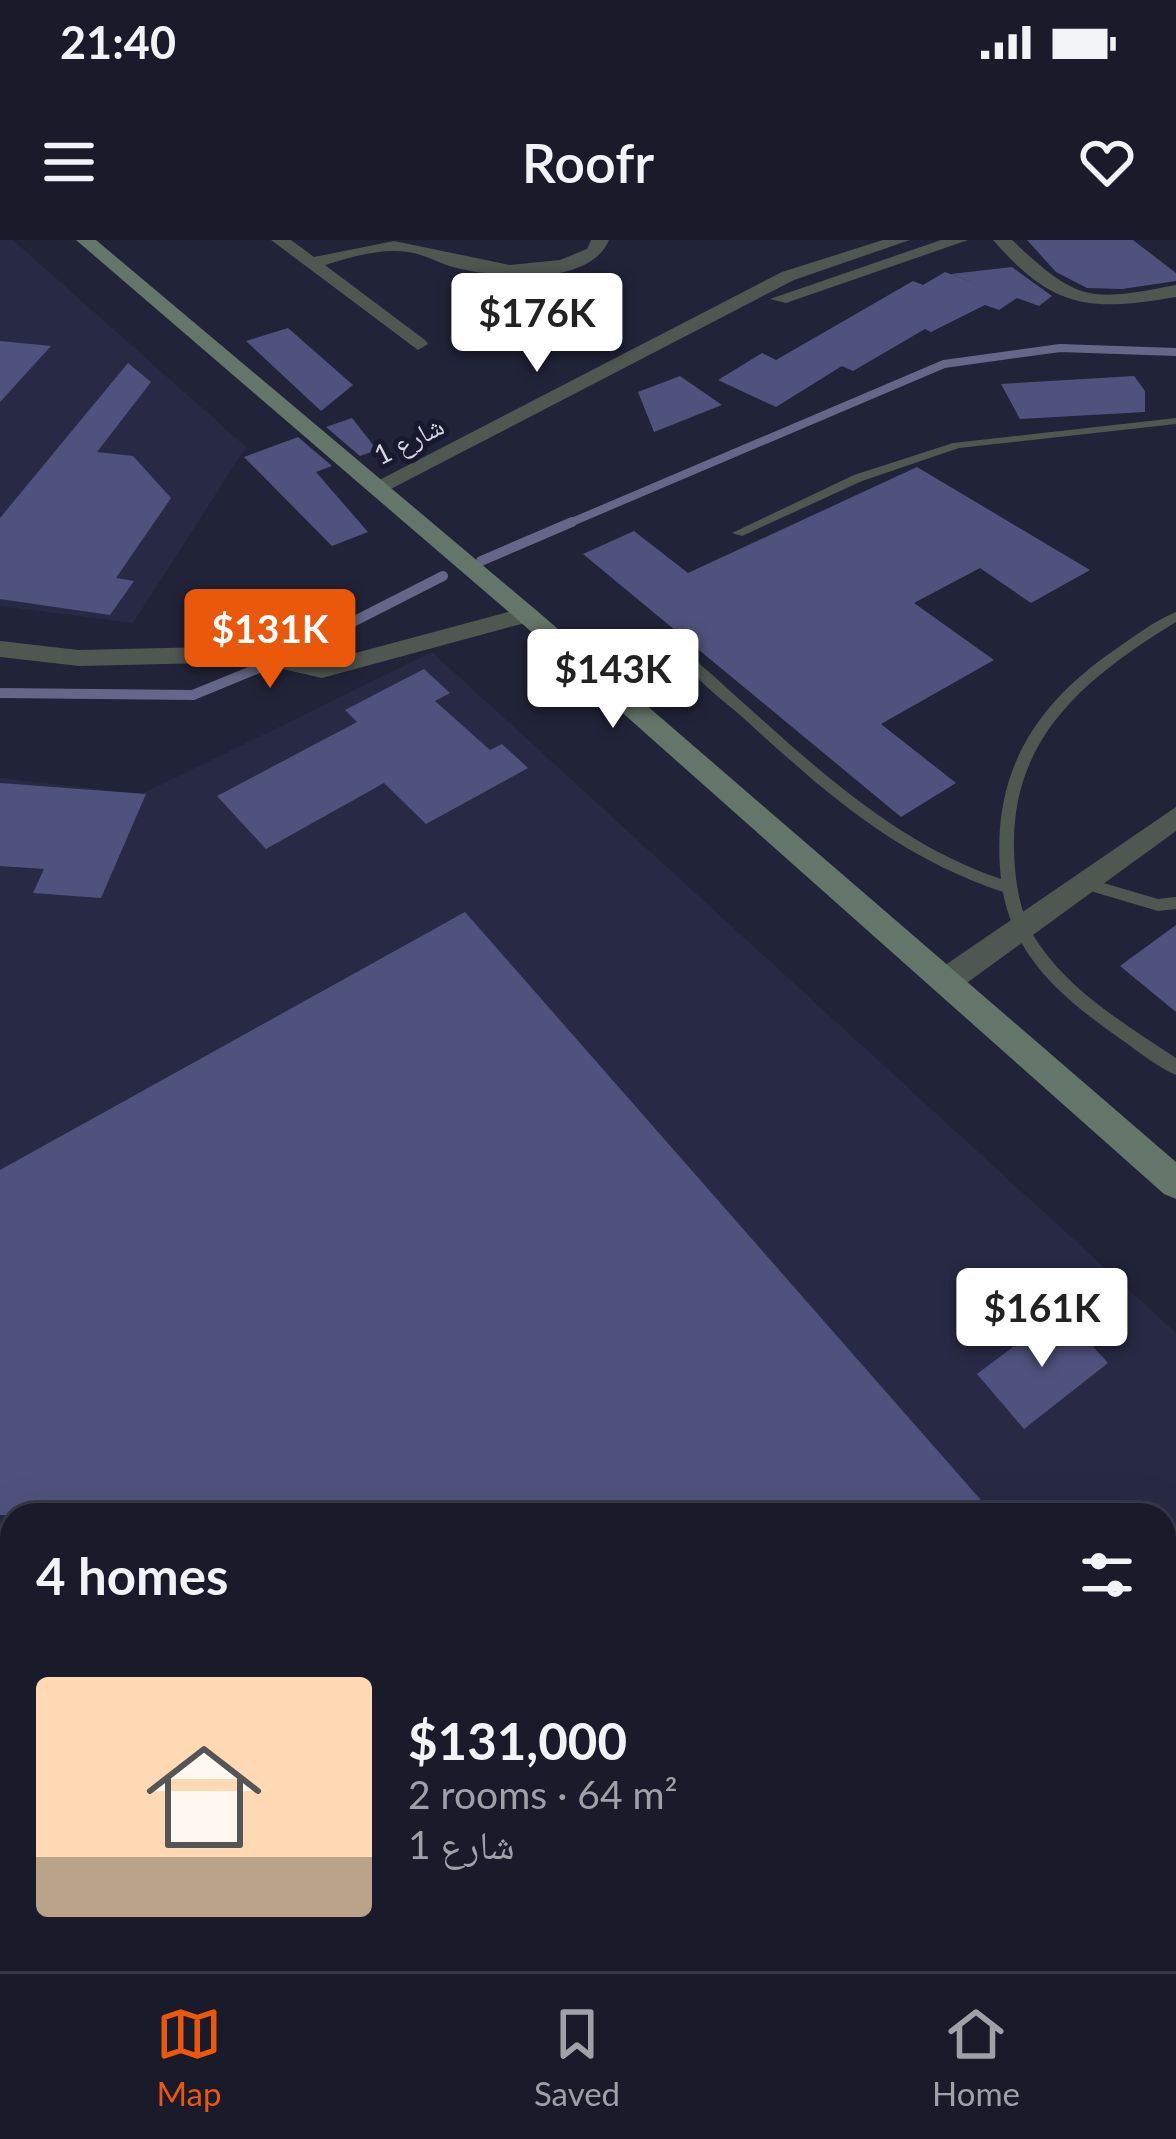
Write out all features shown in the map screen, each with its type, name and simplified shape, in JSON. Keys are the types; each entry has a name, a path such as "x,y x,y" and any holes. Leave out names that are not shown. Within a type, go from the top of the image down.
{"main road":[{"path":"85,240 527,615 1176,1183"}],"street":[{"path":"280,240 418,344"},
{"path":"314,263 381,244 412,246 458,263 504,270 562,266 595,252 600,240"},
{"name":"شارع 1","path":"375,488 788,276 901,240"},
{"name":"شارع 1","path":"725,312 836,284 959,240"},
{"path":"1002,240 1062,296 1080,303 1102,305 1176,291"},
{"path":"0,649 80,658 252,654 322,670 527,615"},
{"path":"946,981 1176,817"}],"lane":[{"path":"738,533 858,478 957,445 1175,422"},
{"path":"1176,616 1101,664 1035,732 1013,775 1006,810 1010,888 1021,928 1068,985 1176,1069"},
{"path":"689,662 901,842 963,874 1010,888"},
{"path":"1083,884 1158,905 1176,903"}],"shaded area":[{"path":"0,240 13,240 246,447 133,623 0,606"},
{"path":"432,652 1176,1333 1176,1503 0,1503 0,778 142,794"}],"building":[{"path":"1027,240 1133,240 1176,273 1176,281 1122,289 1087,288 1056,272"},
{"path":"1012,267 1052,296 1039,306 1017,298 999,310 985,305 931,332 925,329 853,371 842,366 776,407 718,380 762,353 776,360 913,281 923,285 945,272 979,285 951,274"},
{"path":"288,328 353,385 321,411 246,341"},
{"path":"0,341 51,346 0,402"},
{"path":"128,363 151,382 97,452 133,456 171,498 116,578 134,581 110,615 0,599 0,518"},
{"path":"680,376 722,405 654,432 638,392"},
{"path":"1134,376 1145,391 1145,412 1020,419 1001,384"},
{"path":"352,418 377,450 360,456 326,427"},
{"path":"298,437 332,466 316,472 368,532 332,546 244,457"},
{"path":"917,467 1090,570 1031,603 980,568 914,603 994,660 881,724 956,783 901,817 583,554 634,531 688,573"},
{"path":"424,669 450,693 435,701 490,750 502,744 528,768 426,824 384,783 266,849 217,796 357,722 345,710"},
{"path":"0,783 146,794 101,898 33,893 44,869 0,866"},
{"path":"465,912 983,1503 0,1503 0,1170"},
{"path":"1176,925 1176,1012 1120,966"},
{"path":"1061,1311 1108,1363 1024,1429 977,1374"}],"waterway":[{"path":"565,525 944,364 1060,348 1176,352"},
{"path":"565,525 572,522"},
{"path":"481,561 565,525"},
{"path":"0,693 193,695 276,661 443,576"}]}
